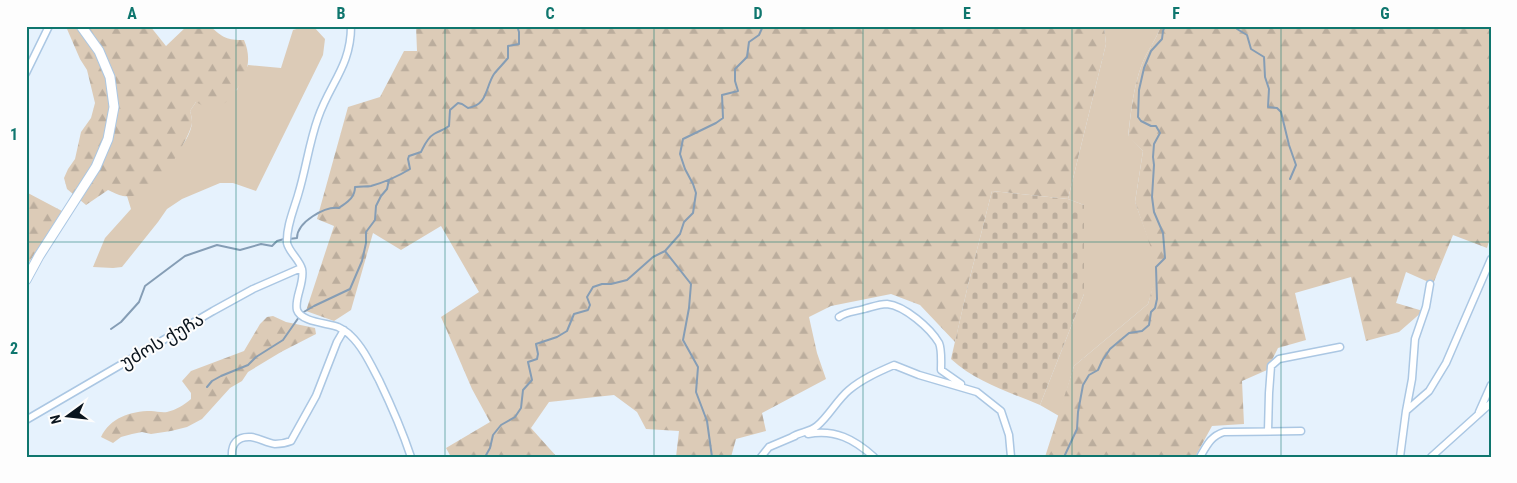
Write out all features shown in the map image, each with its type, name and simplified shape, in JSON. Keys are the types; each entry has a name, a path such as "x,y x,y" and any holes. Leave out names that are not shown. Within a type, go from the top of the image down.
{"main road":[{"path":"26,280 39,256 96,167 108,139 114,107 110,77 99,51 81,26"}],"street":[{"path":"26,73 49,26"},
{"path":"351,26 348,55 319,115 314,130 288,230 288,246 302,268 297,310 306,319 344,330 357,342 394,410 410,457"},
{"path":"1406,411 1429,391 1446,363 1491,259"},
{"name":"უძოს ქუჩა","path":"26,420 221,307 302,268"},
{"path":"1400,457 1412,380 1415,339 1426,307 1430,284"},
{"path":"839,317 846,312 888,304 908,312 929,331 940,345 942,370 964,387"},
{"path":"232,457 231,449 234,444 244,438 252,437 273,444 284,444 291,441 316,396 337,342 344,330"},
{"path":"1268,431 1268,393 1271,366 1279,358 1340,347"},
{"path":"761,457 769,447 799,432 817,426 849,390 872,375 894,365 919,376 977,392 1001,411 1009,435 1011,457"},
{"path":"1477,415 1491,385"},
{"path":"1432,457 1491,403"},
{"path":"792,437 823,431 836,434 856,443 874,457"},
{"path":"1200,457 1210,440 1217,434 1224,432 1301,431"},
{"path":"1440,449 1440,457"}],"green space":[{"path":"68,26 150,26 166,46 187,26 210,26 226,38 244,40 248,61 246,71 230,98 214,112 196,102 190,111 192,122 187,137 154,187 146,192 126,196 108,190 86,205 67,189 64,178 75,159 81,132 91,118 95,103 87,70 67,29"},
{"path":"313,26 325,39 323,55 256,191 233,183 220,183 182,199 167,209 122,267 93,267 105,238 131,209 127,196 135,195 170,162 185,141 192,122 190,111 196,102 237,90 248,65 281,68 293,30"},
{"path":"416,26 1104,26 1106,44 1068,199 992,191 955,342 920,305 891,294 831,306 809,317 817,353 826,379 762,413 766,431 736,439 731,457 676,457 679,431 646,429 637,412 614,395 549,402 531,428 557,457 451,457 446,448 490,422 472,389 441,317 479,292 441,226 401,250 373,233 351,310 334,321 306,311 334,226 317,219 348,107 380,97 404,51 417,51"},
{"path":"1104,26 1161,26 1144,59 1136,82 1128,136 1143,151 1135,202 1159,268 1148,304 1074,366 1059,416 1040,405 1084,294 1084,205 1068,199 1106,44"},
{"path":"1161,26 1491,26 1491,235 1487,248 1453,235 1433,284 1406,272 1396,303 1423,311 1399,332 1366,341 1351,277 1295,293 1306,340 1278,348 1267,370 1242,381 1244,424 1212,426 1195,457 1045,457 1074,366 1148,304 1158,268 1135,202 1143,151 1128,137 1136,82 1144,59"},
{"path":"992,191 1068,199 1084,205 1084,294 1040,405 982,380 951,359"},
{"path":"26,192 62,211 26,267"},
{"path":"273,316 286,322 315,328 316,334 248,372 242,381 230,388 202,419 187,427 151,434 142,432 132,434 121,437 113,443 101,437 115,420 128,414 143,411 167,412 177,409 186,403 191,399 191,393 182,381 191,371 244,351 260,324 267,317"}],"waterway":[{"path":"289,239 297,238 302,226 313,216 320,212 339,208 348,202 354,194 355,187 376,184 396,177 410,169 409,156 421,152 426,142 432,136 449,126 450,110 458,103 468,108 483,100 491,79 508,58 508,46 519,44 517,26"},
{"path":"485,457 490,448 493,435 501,425 515,417 521,408 523,390 532,380 528,362 537,359 536,344 557,337 567,331 574,314 588,310 590,305 587,297 593,287 627,280 653,257 665,251 680,234 684,222 693,213 696,193 680,154 683,139 723,118 722,95 738,91 735,81 735,69 747,57 749,42 759,35 763,26"},
{"path":"1064,457 1077,429 1083,385 1089,375 1098,370 1110,349 1129,333 1142,331 1149,325 1151,312 1155,308 1157,299 1156,267 1165,258 1163,233 1154,212 1152,197 1154,144 1160,133 1156,126 1151,126 1141,121 1138,117 1139,90 1144,68 1151,51 1162,39 1165,26"},
{"path":"1237,26 1237,29 1247,35 1251,49 1264,57 1265,77 1269,89 1268,107 1277,108 1281,112 1296,165 1290,179"},
{"path":"302,313 350,289 362,261 366,243 366,232 375,220 376,206 387,189 389,180"},
{"path":"111,329 121,322 139,302 145,286 185,256 217,245 240,250 261,244 272,246 277,241 284,239"},
{"path":"665,251 691,284 683,340 698,367 696,392 707,421 712,457"},
{"path":"207,387 212,381 221,376 248,365 256,357 283,340 299,317"}]}
